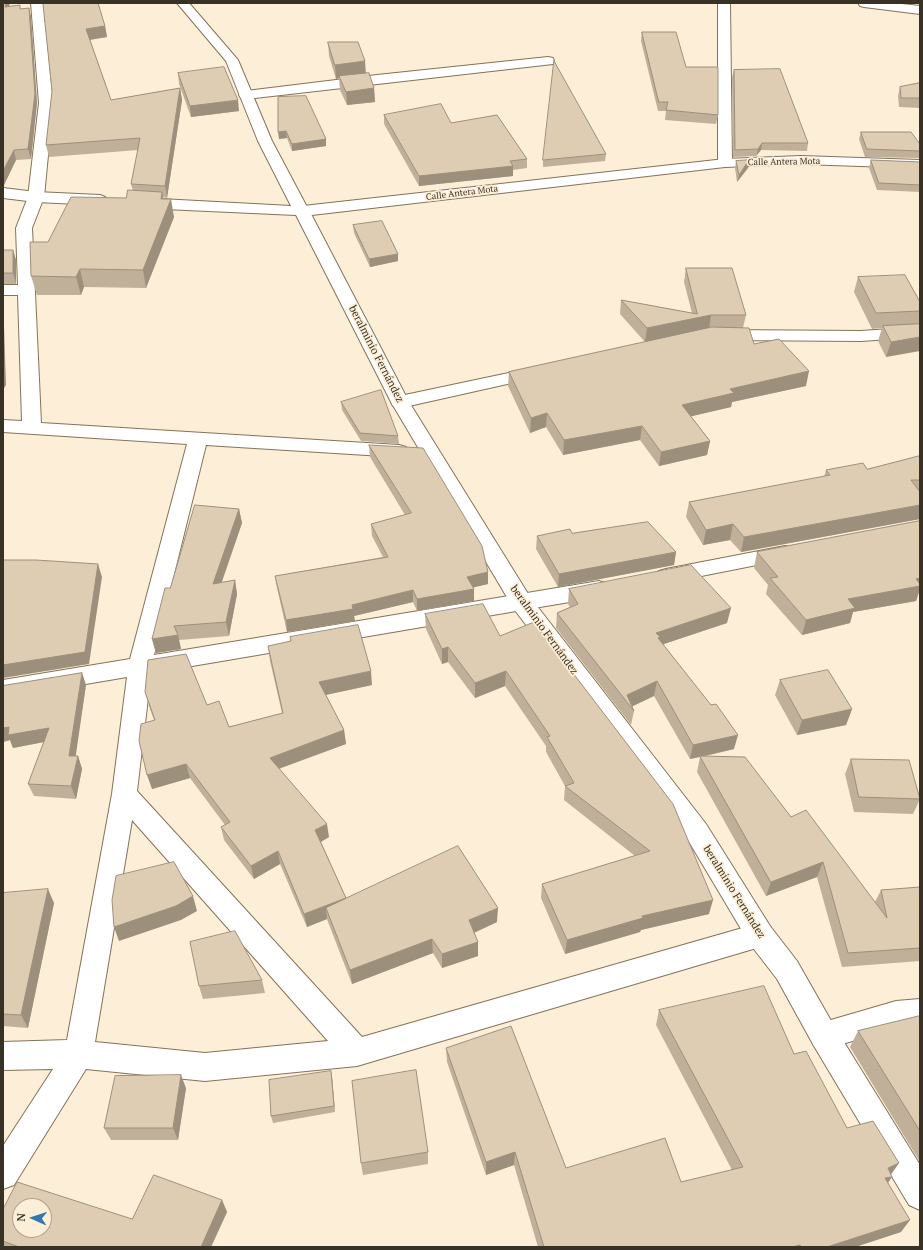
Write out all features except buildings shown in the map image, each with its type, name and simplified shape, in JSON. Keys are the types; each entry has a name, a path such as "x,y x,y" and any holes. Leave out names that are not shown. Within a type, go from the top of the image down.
{"street":[{"path":"32,428 24,228 36,197 46,103 38,3"},
{"name":"beralminio Fernández","path":"183,3 232,60 265,141 303,211 400,402 522,603 697,832 760,935 787,970 824,1036 920,1194"},
{"path":"724,3 725,163"},
{"path":"864,3 919,11"},
{"path":"246,95 378,78 548,61"},
{"name":"Calle Antera Mota","path":"130,202 303,211 725,163 801,160 920,164"},
{"path":"3,193 36,197 115,201"},
{"path":"3,290 26,290"},
{"path":"709,335 861,336 920,332"},
{"path":"400,402 556,368"},
{"path":"3,426 430,453"},
{"path":"3,1174 79,1054 124,794 140,666 198,438"},
{"path":"647,579 803,549"},
{"path":"3,689 522,603 616,585"},
{"path":"124,794 357,1052"},
{"path":"3,1056 79,1054 205,1067 357,1052 760,935"},
{"path":"824,1036 896,1014 920,1012"}]}
